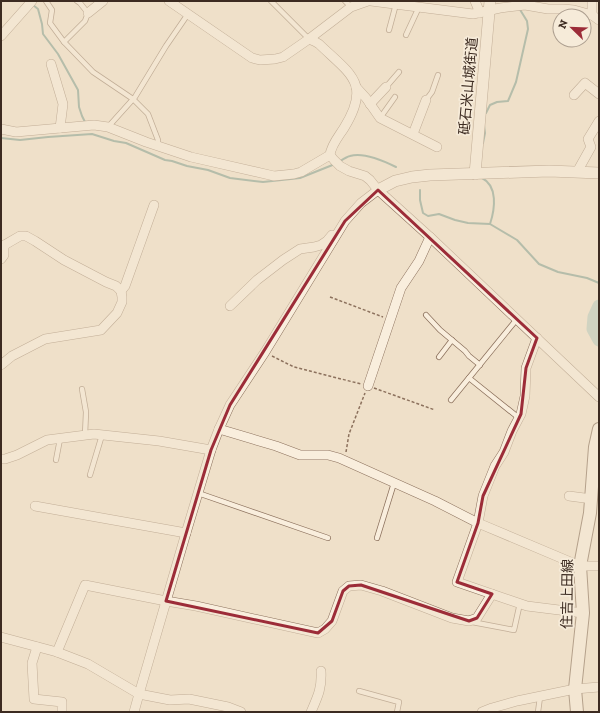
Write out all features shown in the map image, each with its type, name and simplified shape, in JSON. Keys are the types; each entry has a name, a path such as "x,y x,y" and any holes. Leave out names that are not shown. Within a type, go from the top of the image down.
{"main road":[{"name":"住吉上田線","path":"577,712 576,689 583,613 580,566 596,484 597,458 595,447 599,429"}],"street":[{"path":"1,36 32,1"},
{"path":"88,13 103,1"},
{"path":"169,1 252,58 260,60 283,57 309,39 348,4 368,1"},
{"path":"372,1 473,14 487,8 525,5 548,9 574,10 596,18"},
{"path":"475,1 487,8"},
{"path":"592,1 596,18"},
{"name":"砥石米山城街道","path":"475,174 487,8"},
{"path":"309,39 319,44 348,72 354,80 356,87 357,98 355,108 331,149 330,155 334,160 340,166 349,171 365,176 370,180 378,190 430,237 599,397"},
{"path":"51,64 63,104 60,128"},
{"path":"574,95 585,83 599,94"},
{"path":"356,87 380,118 437,147"},
{"path":"370,104 386,87"},
{"path":"413,134 426,100"},
{"path":"577,172 591,147 588,139 599,122"},
{"path":"1,129 16,132 94,125 108,127 191,157 274,176 301,172 330,155"},
{"path":"134,712 198,493 219,429 230,405 265,352 345,221 361,203 378,190 394,181 412,177 430,175 549,171 599,173"},
{"path":"121,291 125,286 154,205"},
{"path":"230,306 257,280 283,260 300,249 314,247 327,241 332,234 338,232"},
{"path":"1,258 4,255 3,246 20,236 26,236 64,260 116,286 121,291 122,302 117,313 101,330 46,339 12,356 1,365"},
{"path":"368,386 402,288 419,261 430,237"},
{"path":"537,338 526,368 521,414 512,431 504,452 492,472 483,496 478,523 457,582 527,606 583,613"},
{"path":"219,429 276,446 300,455 328,455 345,461 435,501 478,523 580,566 599,566"},
{"path":"1,459 16,455 47,440 94,434 211,450"},
{"path":"569,496 592,499"},
{"path":"35,506 186,533"},
{"path":"57,652 85,585 196,606 318,633 325,629 332,621 343,591 349,586 362,585 382,591 452,618 469,621 477,618 492,594"},
{"path":"1,637 57,652 88,664 139,694 170,700 189,699 228,707 241,712"},
{"path":"37,647 32,663 34,699 62,702 62,712"},
{"path":"311,712 320,691 322,681 321,671"},
{"path":"482,712 517,701 576,689 599,687"}],"lane":[{"path":"46,1 52,10 50,23 64,42 93,72 133,99 148,114 158,140 158,146"},
{"path":"64,42 85,22 88,13 77,1"},
{"path":"271,1 309,39"},
{"path":"390,30 396,4"},
{"path":"406,35 419,7"},
{"path":"108,127 133,99 188,14"},
{"path":"386,87 399,72"},
{"path":"426,100 432,92 438,74"},
{"path":"380,118 395,97"},
{"path":"426,316 480,365"},
{"path":"451,400 517,319"},
{"path":"439,357 452,340"},
{"path":"469,378 519,418"},
{"path":"82,389 86,412 85,435"},
{"path":"90,475 102,435"},
{"path":"56,460 61,438"},
{"path":"376,538 394,483"},
{"path":"198,493 328,538"},
{"path":"469,621 514,630 520,604"},
{"path":"359,691 399,702 397,712"},
{"path":"538,712 540,697"}],"path":[{"path":"330,297 391,320"},
{"path":"265,352 294,367 368,386 435,410"},
{"path":"345,461 348,434 368,386"}],"highlighted area":[{"path":"378,190 537,338 526,368 521,414 483,496 478,523 457,582 492,594 477,618 469,621 361,585 349,586 343,591 332,621 318,633 166,601 211,450 230,405 345,221"}],"waterway":[{"path":"33,5 38,9 43,34 58,54 78,90 79,107 86,124"},
{"path":"486,113 490,105 497,102 508,101 516,82 528,29 527,21 519,8"},
{"path":"483,143 485,133 484,125"},
{"path":"1,138 20,140 92,134 126,143 165,160 208,170 230,178 263,182 300,178 335,164"},
{"path":"339,162 349,156 361,155 380,160 396,167"},
{"path":"482,178 491,186 493,192 494,205 490,224"},
{"path":"420,190 420,200 423,213 428,216 439,214 468,223 490,224 517,240 539,264 558,272 587,278 599,283"},
{"path":"599,306 594,317 593,329 599,340"}]}
